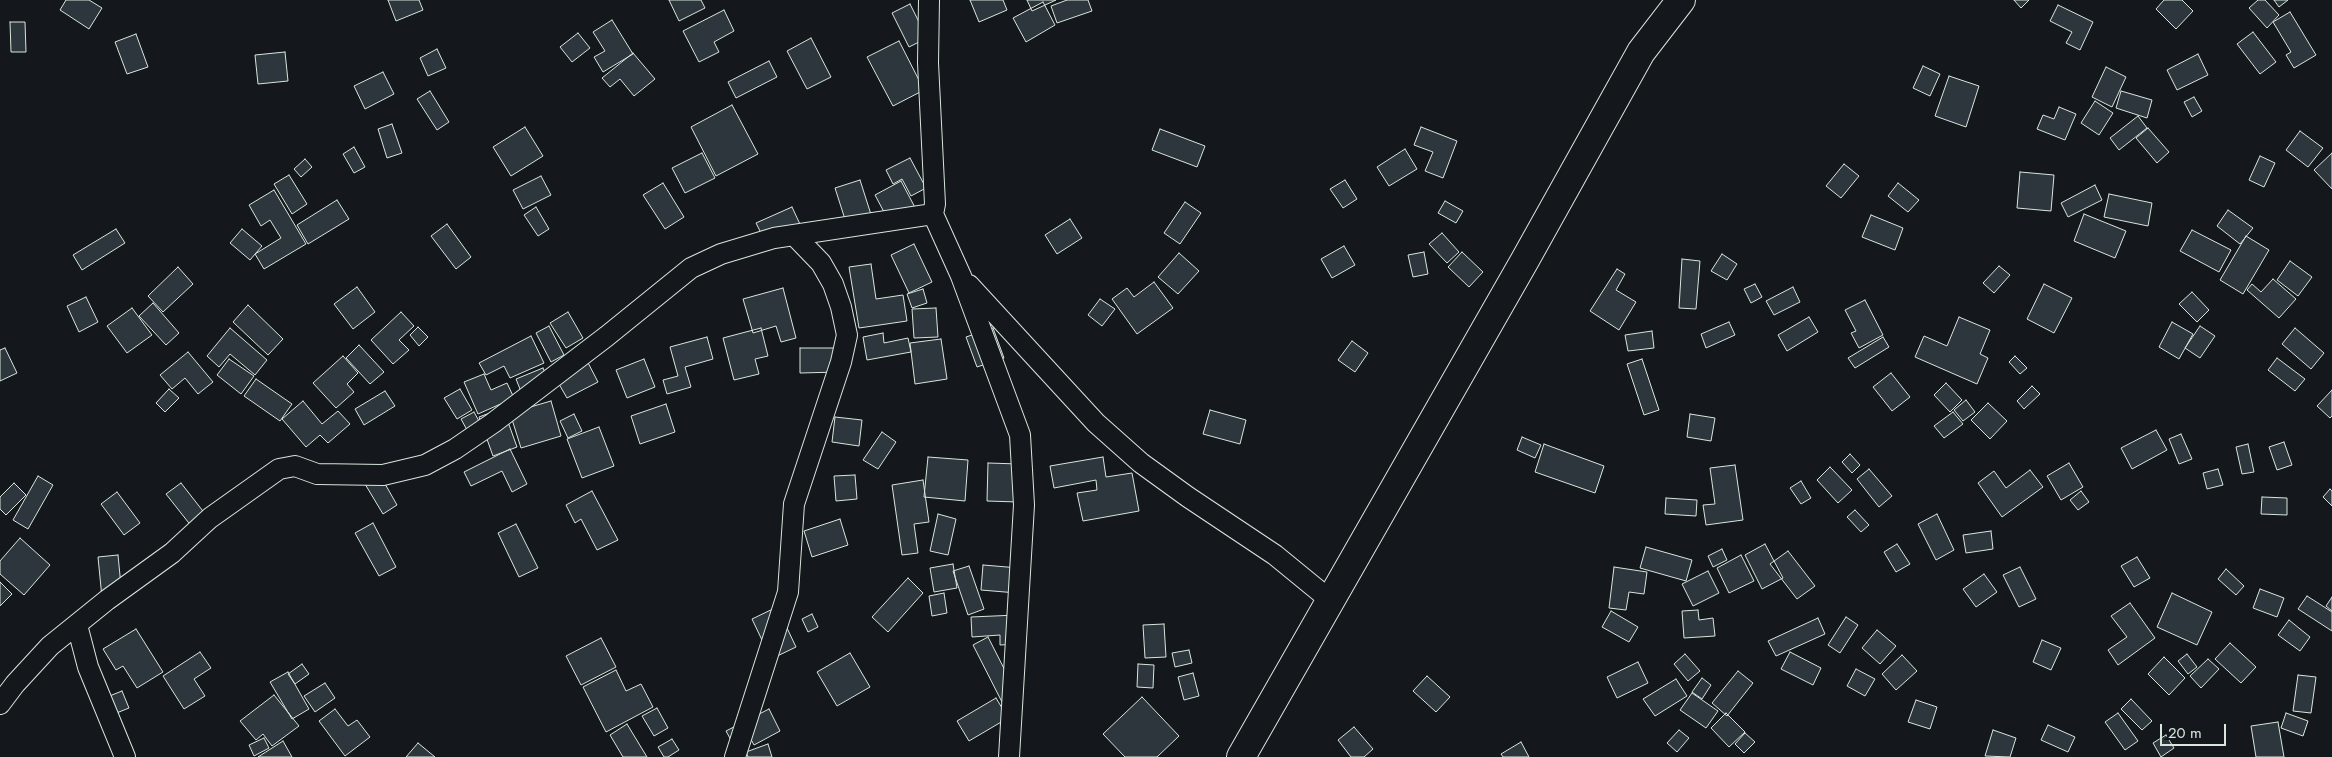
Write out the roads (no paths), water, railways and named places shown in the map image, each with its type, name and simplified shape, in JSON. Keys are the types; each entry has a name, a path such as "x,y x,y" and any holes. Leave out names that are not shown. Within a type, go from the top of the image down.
{"main road":[{"path":"1241,757 1525,260 1641,52 1681,0"}],"street":[{"path":"929,0 928,63 933,214 961,276 1020,435 1024,505 1009,757"},
{"path":"0,704 15,684 50,646 172,553 210,518 279,470 295,466 317,474 383,475 425,465 454,449 493,423 607,336 691,268 721,254 774,238 933,214"},
{"path":"735,757 788,592 794,504 841,362 847,335 841,307 829,277 821,263 794,235"},
{"path":"961,276 1102,428 1141,463 1275,555 1330,600"},
{"path":"77,625 88,668 125,757"}]}
